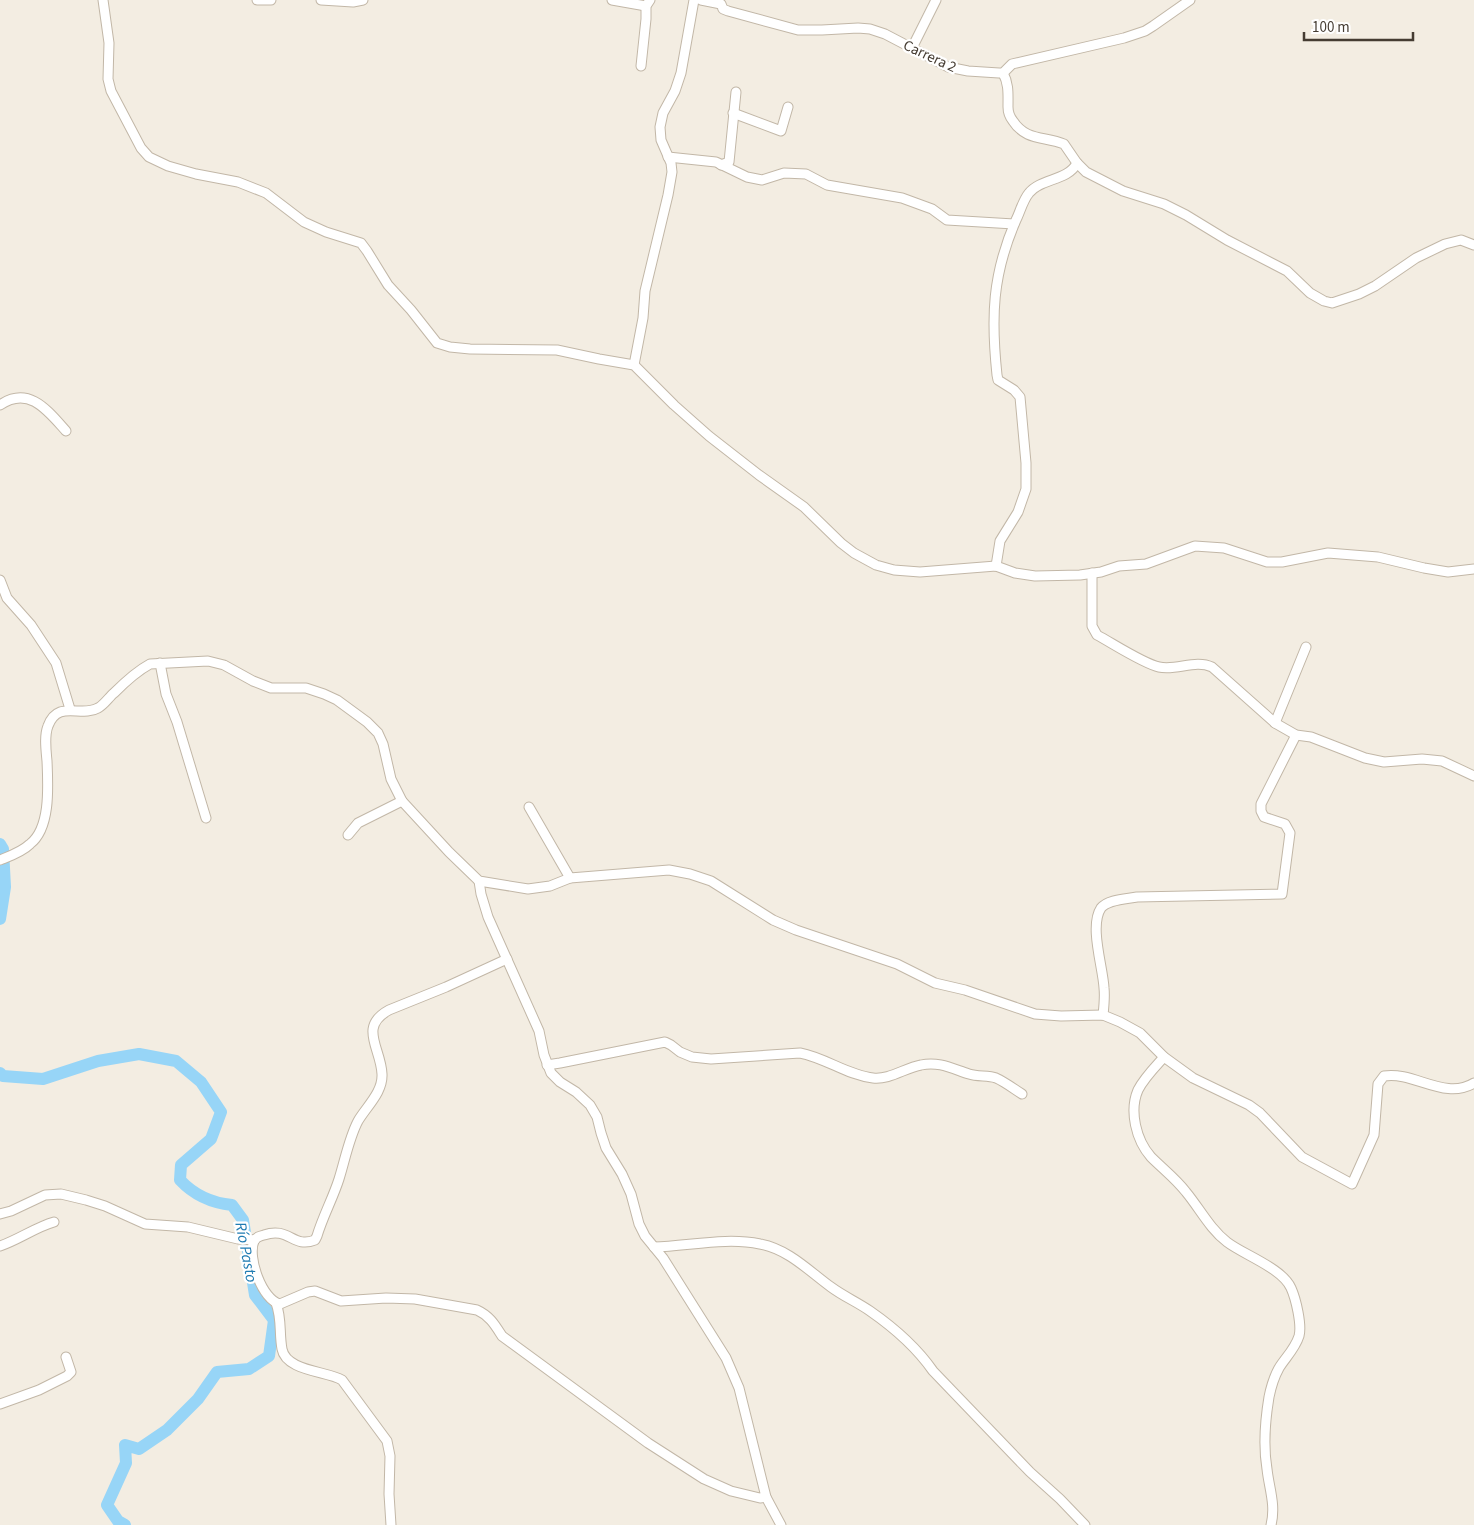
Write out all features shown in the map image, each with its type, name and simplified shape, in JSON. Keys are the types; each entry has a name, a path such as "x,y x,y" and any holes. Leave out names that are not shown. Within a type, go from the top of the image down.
{"street":[{"path":"103,0 109,43 108,79 110,91 141,148 149,157 168,166 196,174 238,182 266,193 286,206 304,222 326,232 361,243 388,285 437,343 450,347 470,349 558,350 634,365 674,405 709,436 804,507 848,548 876,565 894,570 920,572 996,566 1015,573 1035,576 1092,573 1119,566 1146,564 1195,546 1224,548 1267,562 1282,562 1336,553 1378,558 1448,572 1474,569"},
{"path":"257,0 271,0"},
{"path":"321,0 354,2 362,0"},
{"path":"612,0 648,3 641,66"},
{"path":"634,365 645,291 672,172 672,163 661,140 660,127 663,113 682,73 694,0"},
{"name":"Carrera 2","path":"701,0 721,2 723,9 728,11 789,28 822,30 870,29 886,34 957,70 1003,73"},
{"path":"912,48 936,0"},
{"path":"1185,2 1153,26 1124,38 1012,64 1003,73 1007,79 1009,90 1009,116 1024,134 1064,144 1077,163 1086,172 1122,191 1164,204 1186,215 1227,240 1287,271 1310,294 1324,301 1332,303 1359,294 1375,286 1416,258 1445,244 1461,240 1474,245"},
{"path":"721,165 729,162 736,92"},
{"path":"733,113 781,130 788,106"},
{"path":"668,157 716,162 747,178 762,180 784,173 806,174 827,185 902,198 932,209 947,220 1014,224"},
{"path":"996,566 1000,541 1018,512 1026,489 1026,463 1020,397 1014,390 998,380 992,328 994,295 1007,243 1027,194 1031,190 1071,172 1077,163"},
{"path":"0,405 12,398 22,397 33,400 51,414 66,432"},
{"path":"1092,573 1092,626 1097,635 1158,667 1169,668 1199,664 1206,664 1212,667 1275,723 1296,735 1311,737 1365,758 1384,762 1422,759 1442,761 1474,776"},
{"path":"0,580 7,598 31,625 56,663 70,709"},
{"path":"1275,723 1306,648"},
{"path":"0,860 19,852 31,844 40,834 47,799 46,743 48,726 56,716 70,709 78,712 98,708 142,668 150,664 208,661 224,665 253,681 271,688 306,688 324,694 337,700 367,722 378,733 384,744 391,779 402,801 449,852 479,881 528,889 550,886 570,878 669,870 690,874 711,880 773,920 796,930 897,964 935,983 965,990 1035,1014 1062,1016 1103,1015 1140,1033 1164,1057 1193,1078 1249,1105 1260,1113 1302,1157 1352,1184 1374,1135 1378,1084 1384,1076 1394,1074 1443,1088 1466,1088 1474,1083"},
{"path":"160,663 166,694 178,722 206,818"},
{"path":"1103,1015 1104,988 1097,933 1098,916 1102,907 1117,900 1137,897 1282,894 1290,833 1285,824 1264,817 1261,811 1261,804 1296,735"},
{"path":"348,834 358,822 402,801"},
{"path":"530,807 570,878"},
{"path":"479,881 488,918 539,1031 551,1073 590,1104 598,1118 606,1148 622,1174 631,1194 639,1224 645,1236 663,1258 726,1358 739,1388 766,1496 781,1525"},
{"path":"0,1214 11,1211 45,1195 60,1194 105,1206 145,1224 188,1227 238,1239 252,1240 275,1232 282,1232 303,1243 315,1240 338,1180 357,1122 377,1094 382,1083 382,1074 374,1042 373,1028 375,1021 381,1014 446,988 508,960"},
{"path":"547,1064 665,1042 692,1057 711,1059 800,1053 811,1055 859,1075 875,1078 886,1077 923,1064 937,1064 970,1075 994,1077 1022,1094"},
{"path":"1164,1057 1139,1088 1135,1099 1136,1128 1142,1145 1151,1157 1186,1191 1216,1232 1227,1242 1272,1269 1284,1279 1291,1287 1295,1301 1299,1336 1292,1351 1279,1368 1273,1380 1264,1436 1267,1470 1274,1503 1271,1525"},
{"path":"0,1246 17,1240 47,1223 54,1222"},
{"path":"252,1240 259,1283 268,1298 276,1303 280,1304 315,1291 341,1301 386,1298 415,1299 477,1310 492,1320 502,1336 513,1346 680,1464 715,1485 760,1498 766,1496"},
{"path":"654,1247 743,1242 761,1244 778,1249 844,1296 870,1311 922,1356 933,1371 1023,1465 1085,1525"},
{"path":"276,1303 281,1320 284,1354 289,1360 304,1369 333,1375 342,1380 387,1441 390,1456 389,1494 391,1525"},
{"path":"0,1404 39,1390 68,1376 71,1368 66,1357"}],"waterway":[{"name":"Río Pasto","path":"0,844 3,849 5,887 0,919"},
{"name":"Río Pasto","path":"0,1073 3,1076 43,1079 98,1061 139,1054 176,1061 201,1082 221,1112 211,1139 181,1165 180,1180 191,1190 204,1197 232,1205 243,1220 255,1295 274,1320 269,1356 249,1369 217,1372 198,1399 167,1430 139,1449 125,1445 126,1463 107,1505 118,1521 125,1525"}]}
